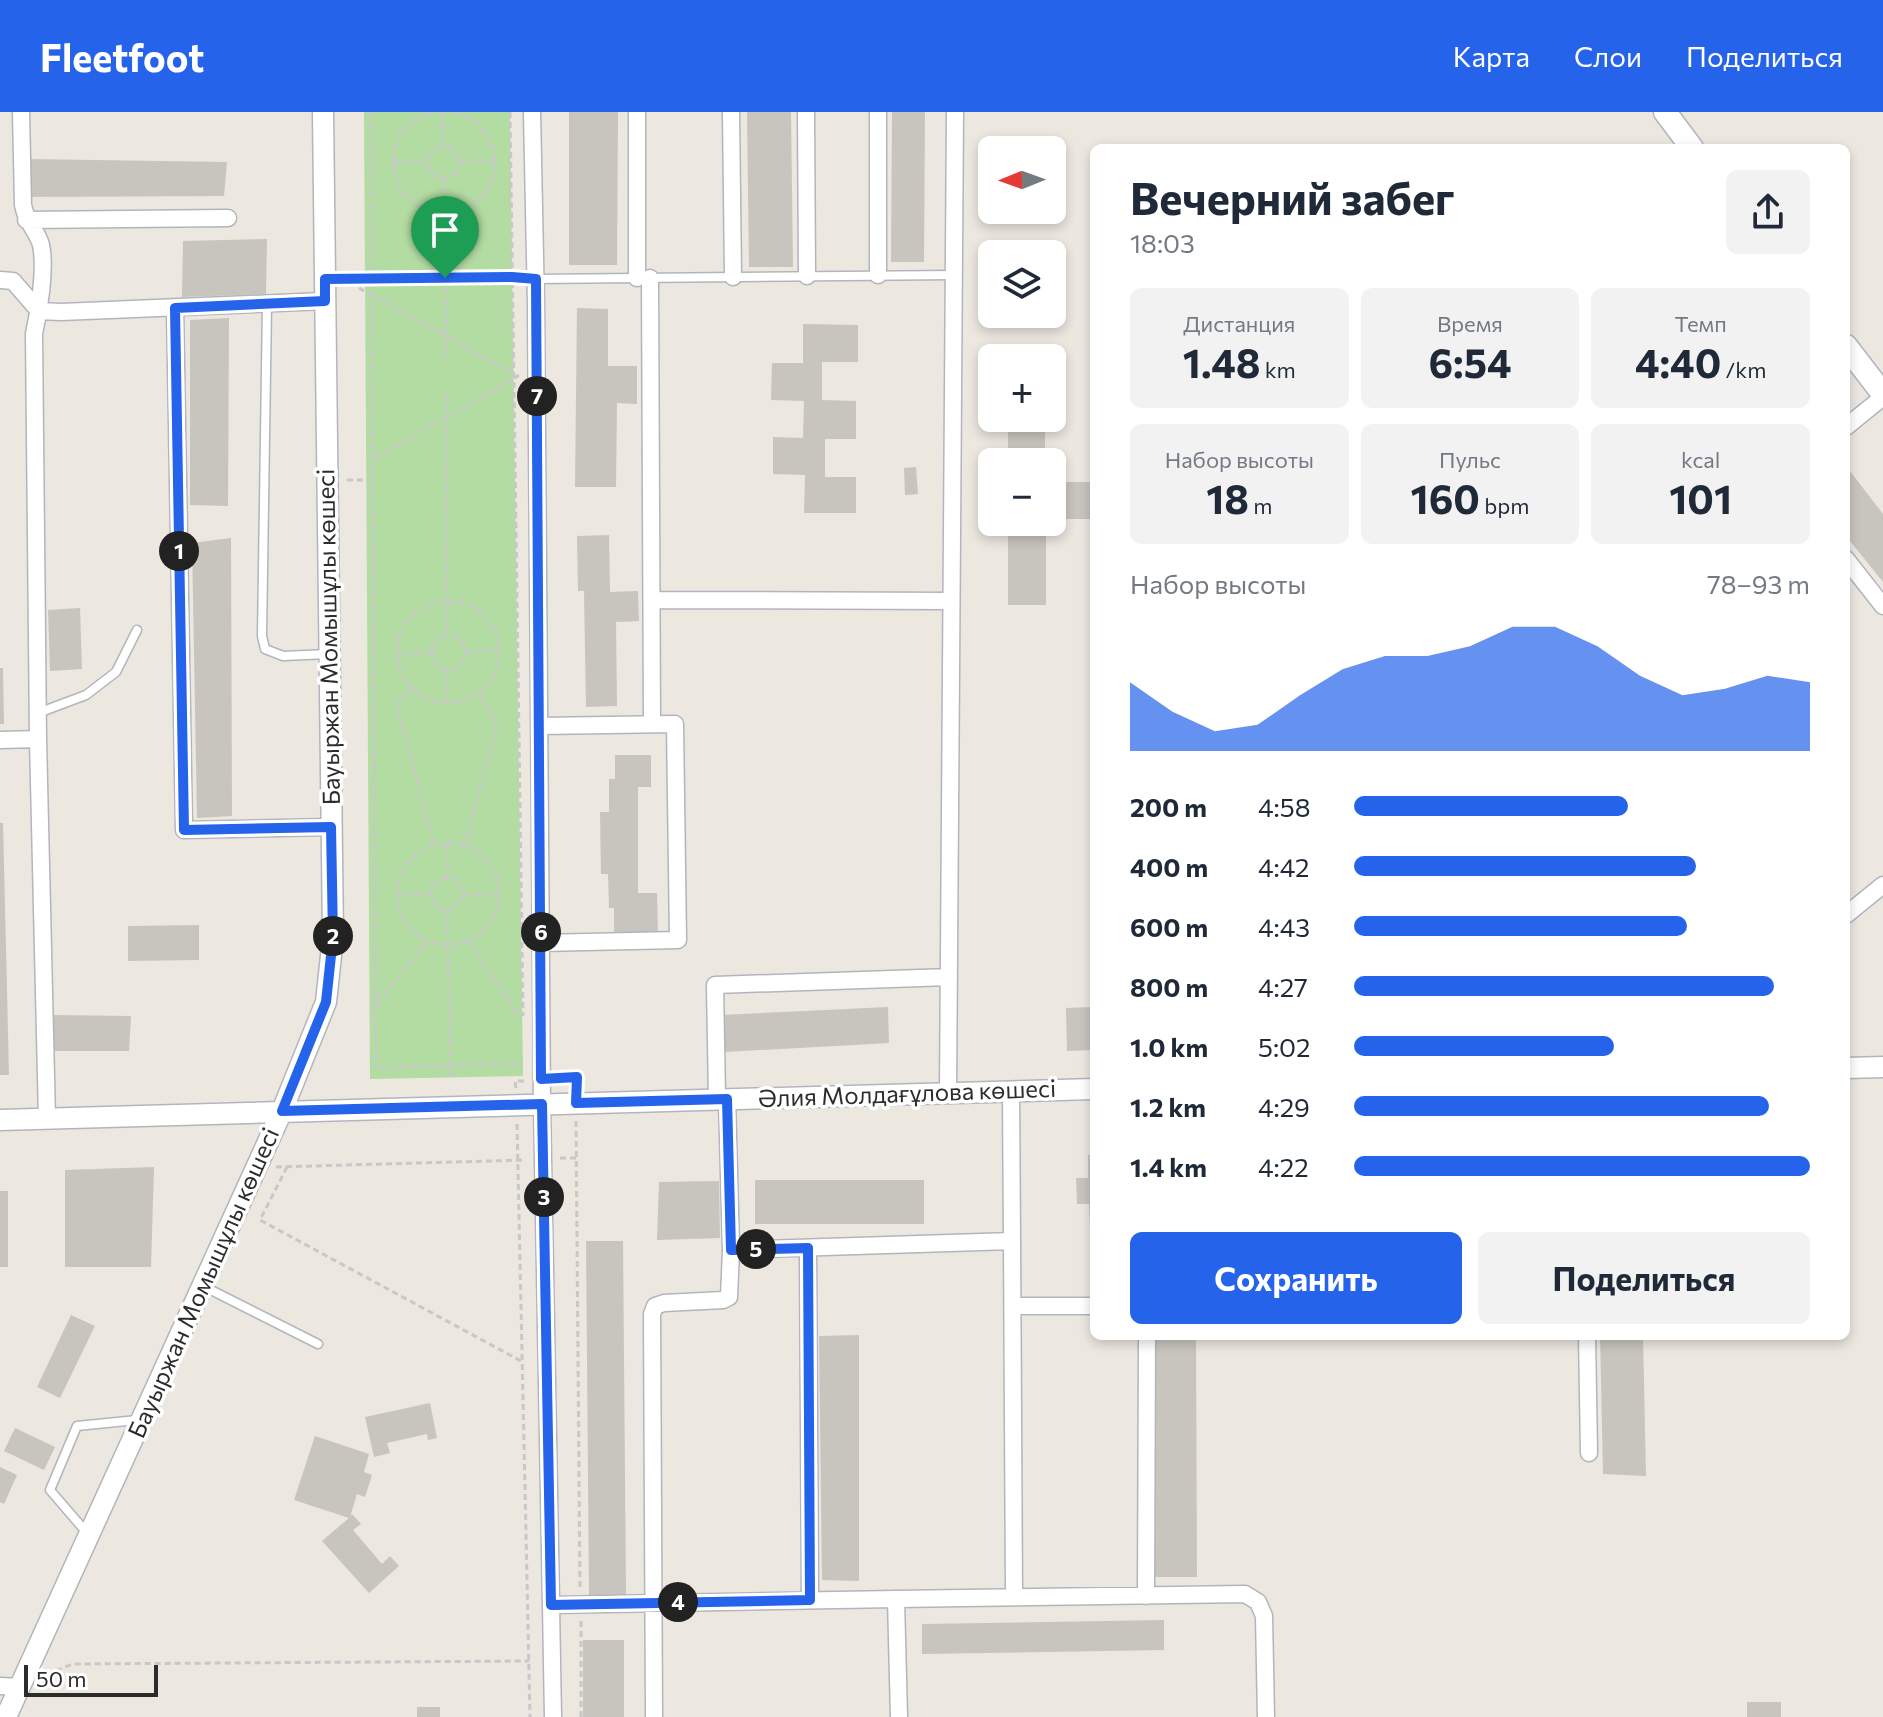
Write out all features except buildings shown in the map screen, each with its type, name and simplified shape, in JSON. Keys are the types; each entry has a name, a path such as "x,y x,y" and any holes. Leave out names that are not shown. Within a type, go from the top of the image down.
{"main road":[{"path":"1665,112 1689,144"},
{"path":"1850,351 1883,396"}],"street":[{"path":"21,112 23,205 26,220 40,243 39,311 34,334 38,739 47,1119"},
{"name":"Бауыржан Момышұлы көшесі","path":"6,1717 10,1686 89,1535 282,1111 326,1002 333,937 323,112"},
{"path":"532,112 536,279 541,1079 553,1717"},
{"path":"637,112 652,600 652,724"},
{"path":"731,112 733,277"},
{"path":"806,112 807,276"},
{"path":"878,112 878,275"},
{"path":"948,1093 955,112"},
{"path":"26,220 228,218"},
{"path":"0,280 13,281 39,311 113,312 325,301"},
{"path":"175,308 184,830 331,827"},
{"path":"1850,424 1883,396"},
{"path":"1850,564 1883,606"},
{"path":"652,600 951,601"},
{"path":"539,726 675,724 678,940 541,943"},
{"path":"0,740 38,739"},
{"path":"1850,912 1883,885"},
{"path":"654,1717 652,1314 655,1306 664,1303 723,1300 729,1297 731,1250 715,985 949,977"},
{"path":"1850,1068 1883,1067"},
{"name":"Әлия Молдағұлова көшесі","path":"0,1120 1090,1089"},
{"path":"1011,1091 1014,1596"},
{"path":"731,1250 1012,1241"},
{"path":"808,1248 810,1600"},
{"path":"1013,1306 1090,1306"},
{"path":"1146,1596 1147,1340"},
{"path":"1587,1340 1589,1453"},
{"path":"551,1605 1245,1594 1258,1602 1264,1616 1266,1717"},
{"path":"896,1599 899,1717"}],"lane":[{"path":"536,279 953,275"},
{"path":"267,303 262,636 265,649 274,654 329,654"},
{"path":"38,713 86,695 116,672 137,630"},
{"path":"203,1286 318,1344"},
{"path":"89,1535 50,1490 77,1426 142,1420"}],"path":[{"path":"371,112 376,1068 523,1063"},
{"path":"433,112 419,117 405,129 396,144 393,161 395,177 402,192 428,211 445,213 475,203 486,191 495,161 492,143 483,128 469,117 455,112"},
{"path":"442,112 443,145"},
{"path":"468,941 521,1017 510,112"},
{"path":"443,145 454,149 459,161 454,174 443,178 433,175 427,162 434,148 443,145"},
{"path":"393,161 427,162"},
{"path":"459,161 495,161"},
{"path":"443,178 446,360"},
{"path":"325,279 536,279"},
{"path":"359,288 513,376"},
{"path":"372,460 447,419 513,376"},
{"path":"446,395 447,635"},
{"path":"327,480 372,480"},
{"path":"447,601 469,604 483,614 494,627 499,650 493,677 480,692 469,699 447,703 420,696 413,689 400,669 397,653 399,636 407,621 420,609 435,602 447,601"},
{"path":"447,635 461,639 466,652 460,665 447,669 435,663 432,653 435,642 447,635"},
{"path":"466,652 499,650"},
{"path":"397,653 432,653"},
{"path":"447,669 447,703"},
{"path":"413,689 396,702 434,845"},
{"path":"465,846 496,726 480,692"},
{"path":"447,843 448,877"},
{"path":"447,843 474,849 487,860 496,875 499,895 490,924 468,941 447,945 428,941 405,923 397,894 400,874 409,859 423,848 447,843"},
{"path":"448,877 461,884 464,895 460,905 447,910 435,904 431,894 438,880 448,877"},
{"path":"397,894 431,894"},
{"path":"464,895 499,895"},
{"path":"447,910 451,1078"},
{"path":"376,1005 428,941"},
{"path":"530,1717 515,1081 577,1077 581,1717"},
{"path":"522,1362 260,1220 287,1167 576,1158"},
{"path":"10,1686 72,1664 529,1661"}],"green space":[{"path":"364,112 510,112 523,1076 370,1079"}],"route":[{"path":"445,278 536,279 541,1079 577,1077 576,1103 727,1099 731,1250 808,1248 810,1600 551,1605 542,1104 282,1111 326,1002 332,969 331,827 184,830 175,308 325,301 325,279 445,278"}]}
